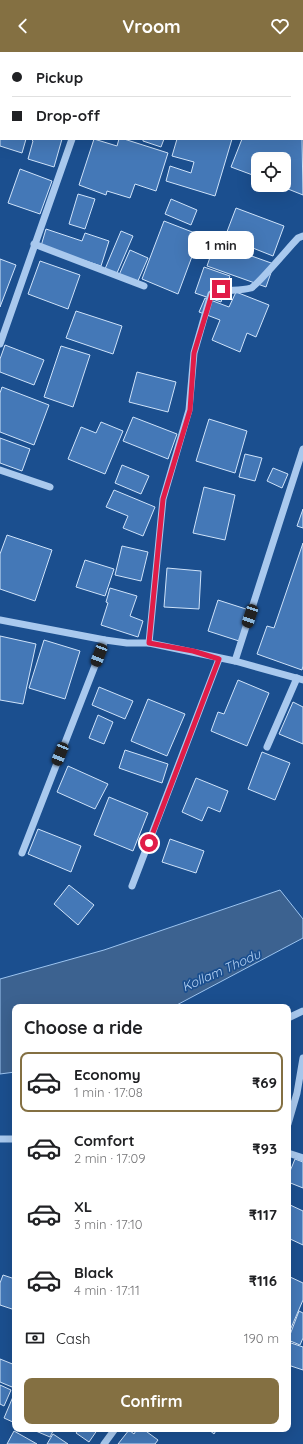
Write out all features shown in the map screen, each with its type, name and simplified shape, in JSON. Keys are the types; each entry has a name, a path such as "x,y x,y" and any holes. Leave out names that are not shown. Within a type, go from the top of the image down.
{"street":[{"path":"0,344 72,140"},
{"path":"149,643 163,499 190,410 194,353 212,294 221,289 237,291 253,287 298,238 303,236"},
{"path":"34,244 144,286"},
{"path":"235,661 303,449"},
{"path":"0,470 50,487"},
{"path":"0,620 127,644 149,643 193,651 300,679 267,747"},
{"path":"22,853 105,640"},
{"path":"132,886 219,659"},
{"path":"291,1017 303,1011"},
{"path":"291,1115 298,1093 303,1058"},
{"path":"0,1139 12,1139"},
{"path":"291,1154 303,1158"},
{"path":"104,1444 113,1432"}],"water":[{"name":"Kollam Thodu","path":"280,890 303,919 303,938 179,1004 12,1004 12,1072 0,1074 0,979 104,950"}],"building":[{"path":"0,140 26,140 22,153 0,146"},
{"path":"32,140 62,140 54,167 28,159"},
{"path":"94,140 117,146 119,140 127,140 168,153 156,191 135,184 130,198 107,191 106,195 79,185"},
{"path":"143,140 164,140 161,147"},
{"path":"177,140 232,140 215,196 166,181 170,166 191,173 194,162 172,156"},
{"path":"242,140 302,140 303,195 291,190 291,152 251,152 251,174 231,167"},
{"path":"20,169 52,181 40,214 8,203"},
{"path":"78,194 95,199 85,229 69,224"},
{"path":"171,199 197,210 191,225 165,214"},
{"path":"236,208 284,226 273,256 225,237"},
{"path":"164,221 200,235 178,294 142,279"},
{"path":"46,229 82,241 85,233 109,241 101,266 41,246"},
{"path":"121,231 133,236 117,273 105,269"},
{"path":"215,243 274,264 266,287 207,266"},
{"path":"130,250 148,258 137,283 119,275"},
{"path":"0,259 16,265 0,307"},
{"path":"40,261 80,275 68,309 28,294"},
{"path":"204,267 230,276 221,302 195,293"},
{"path":"236,292 269,305 256,337 247,333 240,352 212,340 220,320 199,312 205,298 229,307"},
{"path":"76,311 122,326 113,354 66,338"},
{"path":"5,345 44,360 34,385 0,372 0,359"},
{"path":"61,346 90,355 73,407 44,397"},
{"path":"137,372 176,382 168,412 129,402"},
{"path":"2,387 49,405 34,445 0,432 0,393"},
{"path":"133,417 177,434 168,459 123,441"},
{"path":"209,419 247,431 235,473 196,461"},
{"path":"101,422 123,431 105,474 68,459 81,427 96,433"},
{"path":"0,438 30,449 22,471 0,463"},
{"path":"245,454 262,458 255,481 239,477"},
{"path":"122,465 149,476 141,494 115,483"},
{"path":"273,468 288,474 282,488 267,481"},
{"path":"204,487 235,495 225,540 193,533"},
{"path":"114,490 155,507 143,536 123,528 128,516 106,507"},
{"path":"303,509 303,528 297,526"},
{"path":"7,535 52,550 35,601 0,589 0,554"},
{"path":"303,543 302,670 257,654 267,626 274,628"},
{"path":"122,546 148,552 141,581 115,575"},
{"path":"85,560 114,569 105,596 76,587"},
{"path":"167,568 201,571 199,609 164,607"},
{"path":"110,588 137,596 130,616 143,621 138,637 101,625 108,603 106,602"},
{"path":"218,600 249,610 239,641 208,631"},
{"path":"0,636 36,644 23,704 0,700"},
{"path":"44,640 80,651 65,699 29,688"},
{"path":"238,680 269,693 247,746 211,731 218,712 224,714"},
{"path":"99,687 133,701 125,719 92,705"},
{"path":"148,699 185,714 167,756 131,741"},
{"path":"293,702 303,707 303,744 279,734"},
{"path":"98,715 113,722 104,744 89,738"},
{"path":"125,750 168,764 162,783 119,768"},
{"path":"262,752 290,763 275,800 248,789"},
{"path":"68,766 108,784 95,809 57,792"},
{"path":"196,778 228,791 220,812 208,807 202,821 182,812"},
{"path":"109,797 148,813 133,851 94,835"},
{"path":"38,829 81,846 71,872 28,854"},
{"path":"170,839 204,851 196,873 162,862"},
{"path":"69,885 94,905 78,925 54,904"},
{"path":"295,1159 303,1162 303,1188 291,1183 291,1169"},
{"path":"291,1205 303,1211 303,1245 291,1239"},
{"path":"3,1275 12,1278 12,1309 0,1305 0,1283"},
{"path":"291,1277 303,1283 303,1300 291,1328"},
{"path":"299,1311 303,1313 303,1338 300,1345 291,1341 291,1332"},
{"path":"291,1343 303,1347 303,1370 291,1366"},
{"path":"0,1359 12,1364 12,1387 0,1382"},
{"path":"0,1385 11,1390 4,1406 0,1404"},
{"path":"12,1399 12,1422 4,1418"},
{"path":"13,1432 16,1432 37,1444 7,1444"},
{"path":"38,1432 52,1432 50,1437"},
{"path":"77,1432 96,1432 89,1442 76,1433"},
{"path":"127,1432 134,1434 135,1432 147,1432 158,1440 155,1444 118,1444"},
{"path":"53,1434 68,1444 47,1444"}],"route":[{"path":"149,843 219,659 193,651 149,643 163,499 190,410 194,353 202,323 212,294 221,289"}]}
